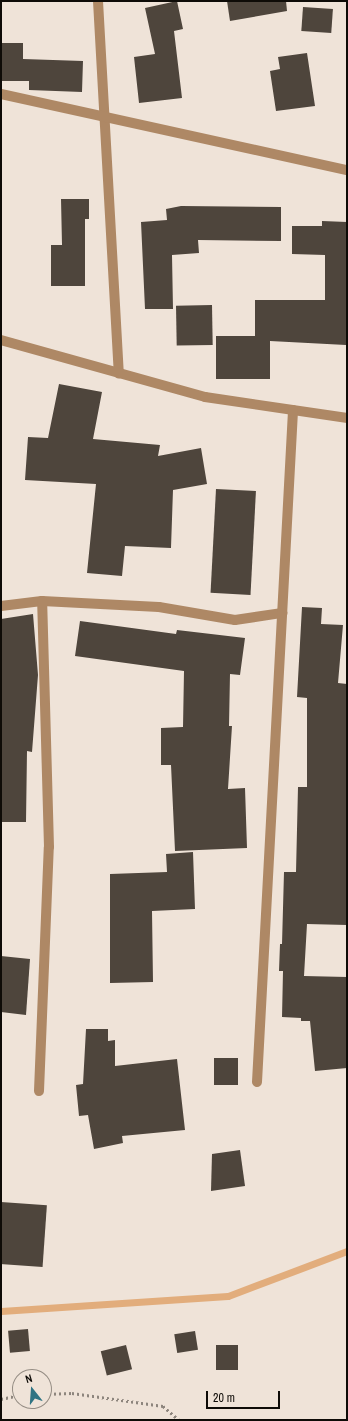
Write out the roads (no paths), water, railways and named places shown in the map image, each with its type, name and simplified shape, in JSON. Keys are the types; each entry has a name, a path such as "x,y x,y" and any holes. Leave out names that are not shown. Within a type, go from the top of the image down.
{"street":[{"path":"98,1 106,117 119,373"},
{"path":"1,94 347,170"},
{"path":"1,340 205,397 347,418"},
{"path":"257,1082 293,410"},
{"path":"1,606 42,601 159,607 235,620 282,613"},
{"path":"39,1091 49,847 42,601"}],"waterway":[{"path":"1,1311 228,1296 347,1251"}]}
